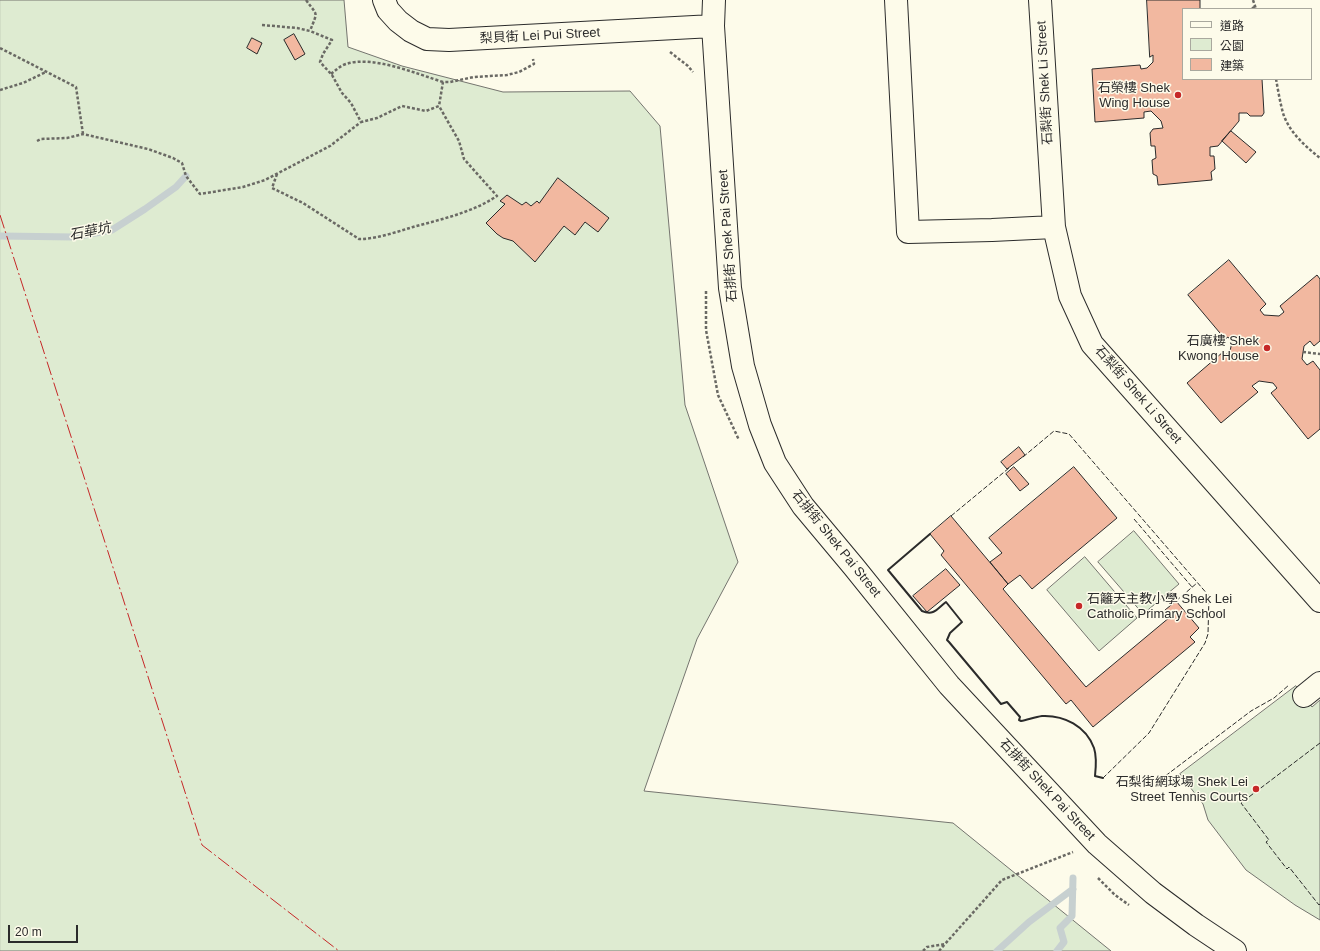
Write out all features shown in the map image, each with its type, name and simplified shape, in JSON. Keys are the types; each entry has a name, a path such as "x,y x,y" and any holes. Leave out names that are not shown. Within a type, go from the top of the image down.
{"street":[{"name":"梨貝街 Lei Pui Street","path":"384,0 388,10 398,21 411,31 427,39 449,40 713,26"},
{"name":"石排街 Shek Pai Street","path":"714,0 713,26 730,288 743,366 760,426 775,463 803,506 949,685 1097,844 1153,894 1235,951"},
{"path":"896,0 908,232 1054,227"},
{"name":"石梨街 Shek Li Street","path":"1040,0 1054,227 1070,296 1092,344 1320,601"}],"path":[{"path":"306,0 316,13 310,31"},
{"path":"1253,0 1255,7"},
{"path":"262,25 297,28 310,31 332,40 320,62 331,74 342,93 351,103 361,122"},
{"path":"0,48 76,87 83,134"},
{"path":"663,52 671,52 688,66 696,77"},
{"path":"331,74 339,67 346,64 364,61 383,64 443,82 450,82 474,77 507,75 519,72 534,64 534,59 527,59"},
{"path":"0,90 23,83 47,72"},
{"path":"1276,80 1283,113 1289,124 1297,138 1320,158"},
{"path":"277,174 272,188 303,203 359,239 366,239 403,230 468,212 497,196 464,159 459,141 439,106 443,82"},
{"path":"37,141 41,139 67,138 83,134 134,145 173,158 182,163 186,176 200,194 243,187 265,180 330,146 361,122 377,118 402,106 426,111 439,106"},
{"path":"706,285 706,330 718,395 741,445"},
{"path":"1303,352 1320,354"},
{"path":"1068,846 1078,857"},
{"path":"939,951 1002,880 1073,852"},
{"path":"1094,873 1114,895 1133,908"},
{"path":"923,951 927,947 945,944"}],"green space":[{"path":"0,0 344,0 348,47 402,66 503,92 630,91 660,126 685,405 738,562 697,639 644,791 953,823 1111,951 0,951"},
{"path":"1134,531 1179,584 1143,614 1098,562"},
{"path":"1085,557 1137,618 1099,651 1047,590"},
{"name":"石梨街網球場 Shek Lei Street Tennis Courts","path":"1296,686 1312,707 1320,700 1320,920 1295,905 1246,870 1208,820 1203,804 1180,774"}],"building":[{"name":"石榮樓 Shek Wing House","path":"1147,0 1200,0 1200,8 1182,8 1182,80 1262,80 1264,113 1262,116 1250,116 1247,113 1239,113 1239,121 1218,146 1210,147 1210,156 1214,156 1215,169 1211,172 1212,180 1158,185 1157,176 1153,174 1152,160 1156,158 1155,146 1151,146 1150,133 1153,129 1163,128 1161,121 1151,111 1144,112 1144,118 1095,122 1092,69 1140,65 1141,69 1147,68 1153,62 1153,55 1150,57"},
{"path":"294,34 305,54 295,60 284,40"},
{"path":"252,38 262,43 257,54 247,48"},
{"path":"1231,131 1256,152 1246,163 1222,141"},
{"path":"558,178 609,218 598,232 585,222 575,235 564,226 535,262 513,241 503,238 497,234 486,223 505,204 500,201 507,195 522,205 526,202 531,206 537,201 539,203"},
{"name":"石廣樓 Shek Kwong House","path":"1229,260 1266,304 1260,310 1264,315 1279,316 1284,312 1280,306 1317,275 1320,279 1320,341 1314,346 1310,341 1304,346 1302,359 1307,365 1313,361 1320,370 1320,429 1308,439 1271,393 1277,388 1273,383 1259,381 1252,386 1258,392 1221,423 1187,383 1223,352 1225,355 1230,351 1232,342 1228,337 1225,339 1188,295"},
{"path":"1019,447 1025,455 1007,469 1001,462"},
{"path":"1014,467 1029,484 1020,491 1006,474"},
{"path":"1074,467 1117,518 1032,589 1020,575 1008,584 990,562 1002,553 989,538"},
{"path":"951,516 1008,584 1003,589 1086,687 1170,617 1165,610 1176,601 1199,628 1190,637 1195,642 1093,727 1071,700 1066,704 941,555 944,551 930,534"},
{"path":"946,569 960,585 927,612 913,596"}],"waterway":[{"name":"石華坑","path":"0,236 74,237 112,230 176,187 186,176"},
{"path":"1057,951 1064,942 1060,928 1072,916 1073,878"},
{"path":"997,951 1029,922 1073,889"}],"fence":[{"path":"1023,457 1054,431 1069,434 1209,596 1208,634 1205,643 1149,733 1103,778"},
{"path":"951,516 1009,468"},
{"path":"1134,519 1192,587"},
{"path":"1176,601 1197,583"},
{"path":"1160,780 1251,711 1274,698 1289,685"},
{"path":"1320,743 1241,803 1269,840 1266,842 1287,869 1289,867 1319,905 1320,904"}],"wall":[{"path":"930,534 888,570 922,611 930,613 938,609 946,602 962,622 950,633 947,640 1001,704 1007,702 1020,717 1019,720 1021,721 1042,716 1058,717 1073,723 1080,728 1090,740 1095,751 1095,776 1103,778"}],"power":[{"path":"0,215 202,845 339,951"}],"place":[{"name":"石榮樓 Shek Wing House","path":"1178,95"},
{"name":"石廣樓 Shek Kwong House","path":"1267,348"},
{"name":"石籬天主教小學 Shek Lei Catholic Primary School","path":"1079,606"},
{"name":"石梨街網球場 Shek Lei Street Tennis Courts","path":"1256,789"}]}
